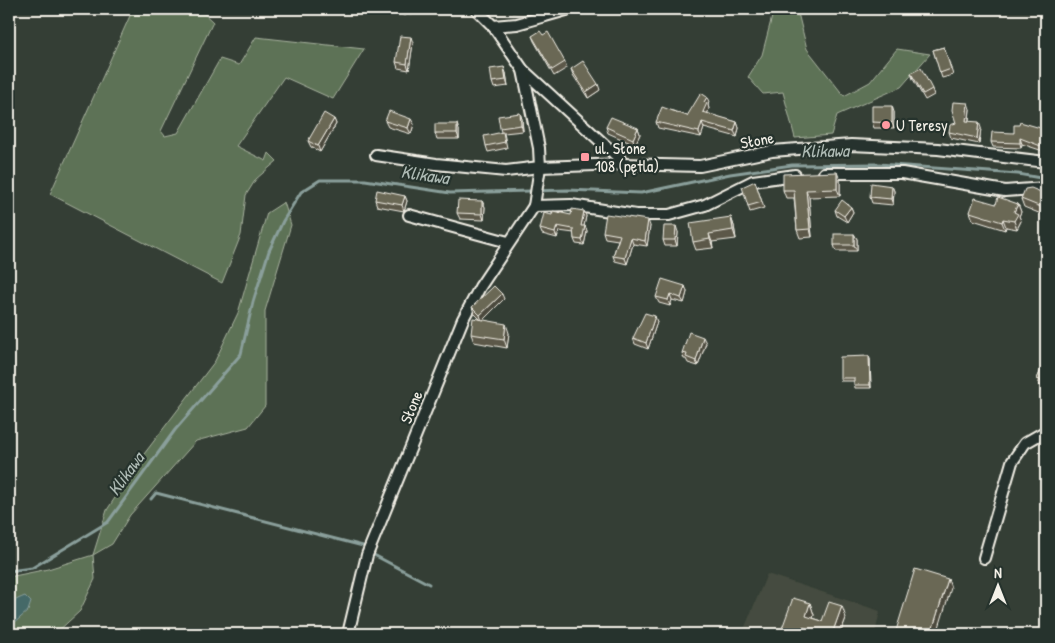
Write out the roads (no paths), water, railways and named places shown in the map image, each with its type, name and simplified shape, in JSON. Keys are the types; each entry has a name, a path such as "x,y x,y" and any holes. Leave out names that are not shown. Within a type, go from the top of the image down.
{"street":[{"path":"476,9 493,26 523,70 620,159 622,164"},
{"path":"493,26 518,24 570,9"},
{"path":"523,70 532,109 540,167 535,201 571,204 636,216 669,215 705,205 753,181 810,174 902,174 932,177 990,190 1005,191 1046,188"},
{"name":"Słone","path":"376,155 506,171 540,167 622,164 700,166 772,152 851,145 938,149 1046,162"},
{"name":"Słone","path":"348,634 367,555 462,319 535,201"},
{"path":"409,215 508,242"},
{"path":"984,558 1012,462 1025,443 1046,431"}],"water":[{"path":"25,596 31,602 28,611 13,624 9,624 10,606"}],"waterway":[{"name":"Klikawa","path":"9,571 32,568 108,522 175,430 241,354 253,302 269,251 283,221 301,192 320,180 365,180 450,193 568,190 641,193 730,174 792,165 878,164 1018,174 1046,179"},
{"path":"151,499 156,493 363,546"},
{"path":"374,555 429,584"}],"place":[{"name":"U Teresy","path":"886,125"},
{"name":"ul. Słone 108 (pętla)","path":"585,157"}]}
